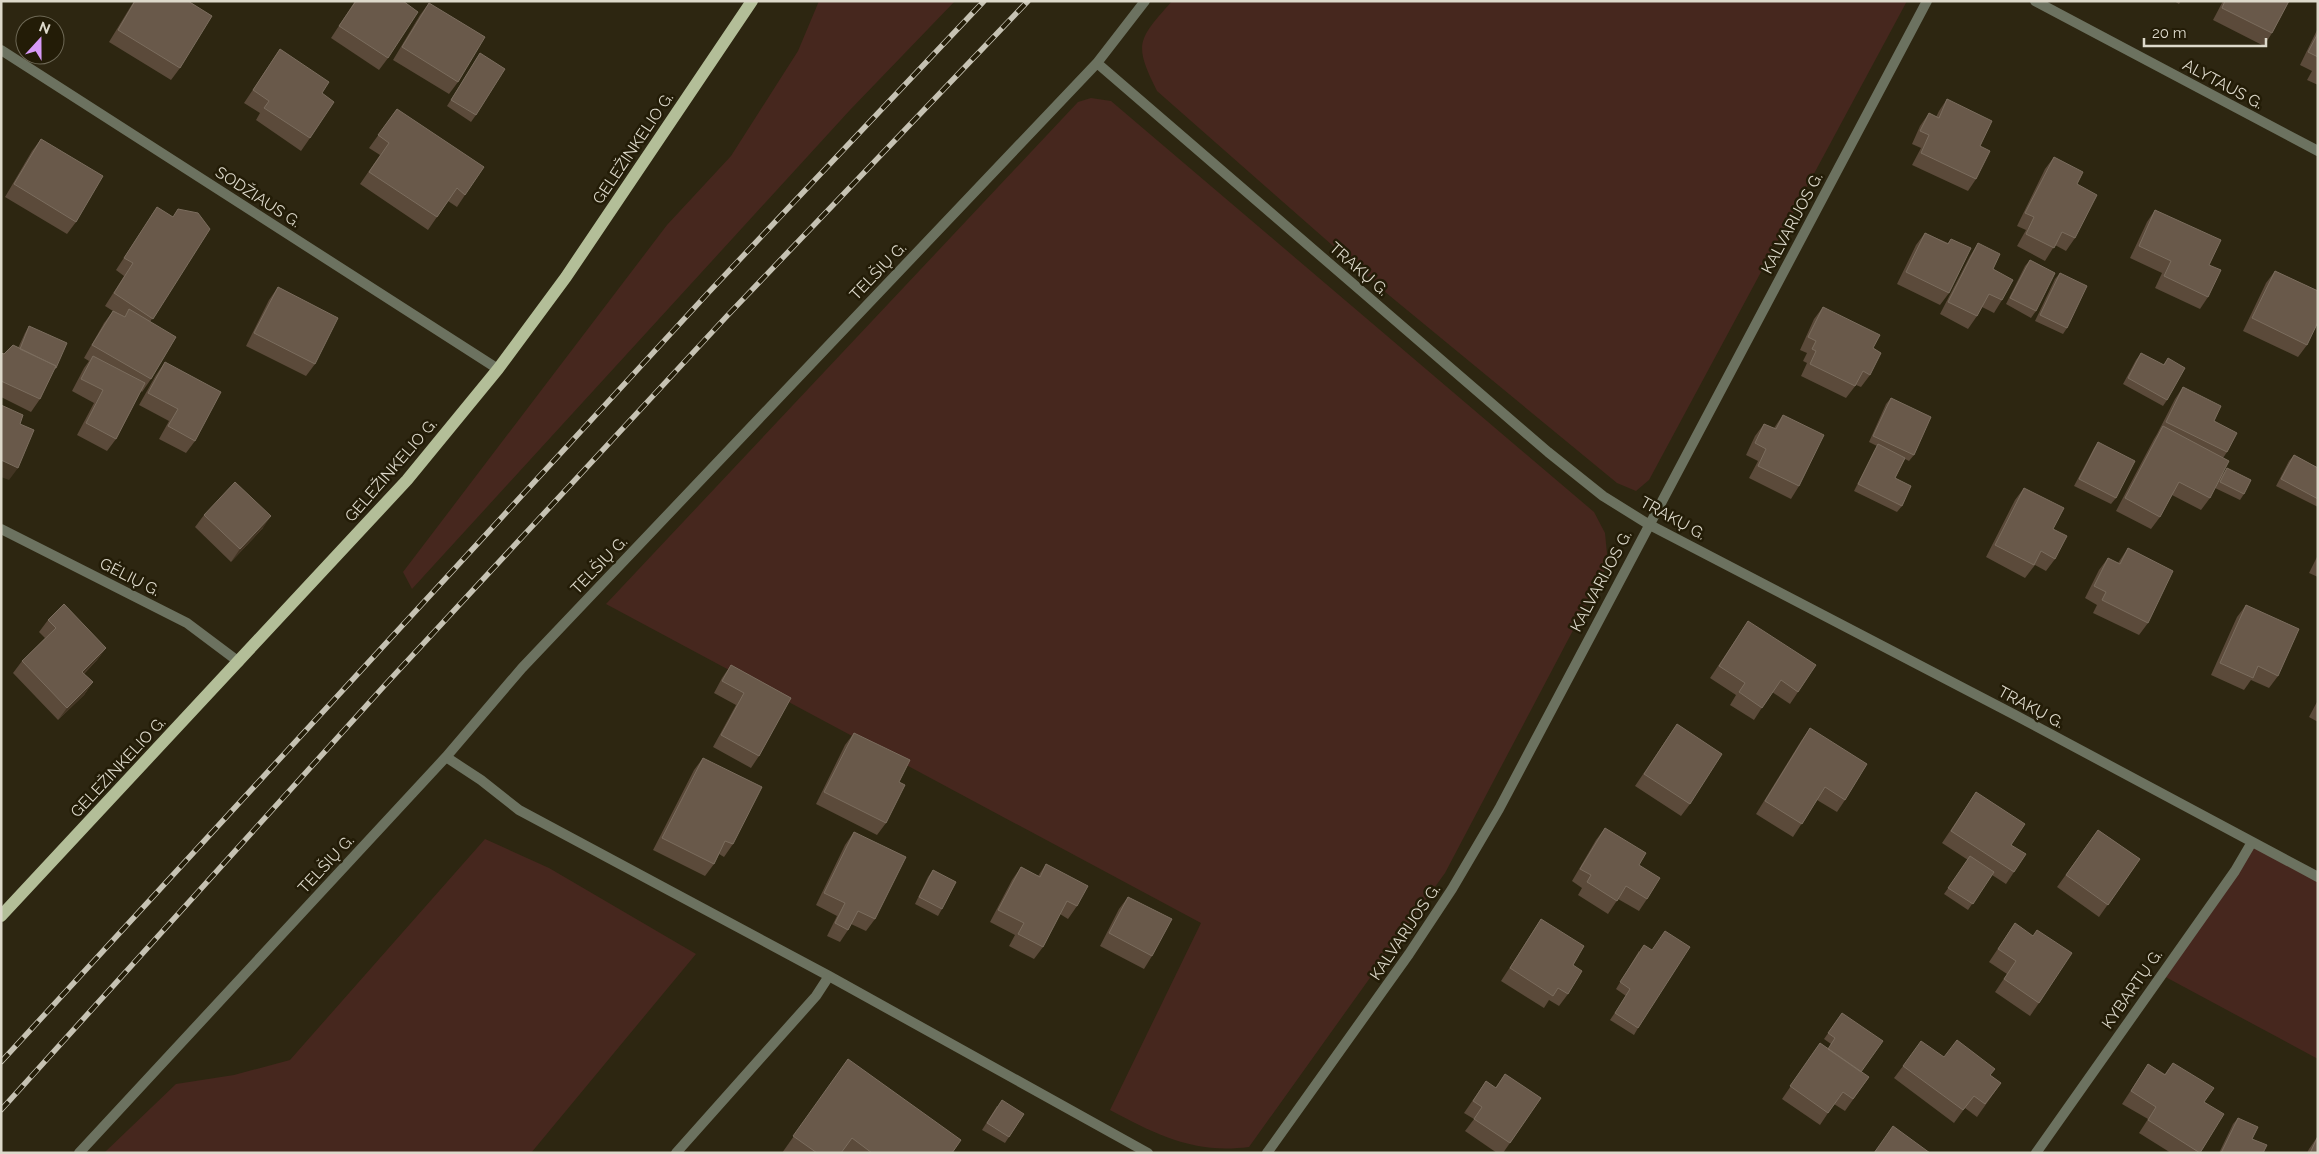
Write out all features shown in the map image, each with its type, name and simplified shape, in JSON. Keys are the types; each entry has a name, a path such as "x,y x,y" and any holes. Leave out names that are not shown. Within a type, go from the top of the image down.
{"main road":[{"name":"GELEŽINKELIO G.","path":"1,916 407,480 498,369 566,277 752,1"}],"street":[{"name":"TELŠIŲ G.","path":"79,1153 446,757 522,668 1097,63 1145,1"},
{"name":"KALVARIJOS G.","path":"1267,1153 1409,954 1452,889 1503,800 1927,1"},
{"name":"ALYTAUS G.","path":"2034,1 2318,150"},
{"name":"SODŽIAUS G.","path":"1,50 498,369"},
{"name":"TRAKŲ G.","path":"1097,63 1548,452 1604,496 1648,524 2006,710 2318,877"},
{"name":"GĖLIŲ G.","path":"1,530 187,623 239,662"},
{"path":"446,757 481,780 519,810 829,976 1148,1153"},
{"name":"KYBARTŲ G.","path":"2036,1153 2235,871 2252,842"},
{"path":"676,1153 816,996 829,976"}],"shaded area":[{"path":"819,1 955,1 850,110 412,589 403,572 667,225 731,156 798,51"},
{"path":"1172,1 1907,1 1649,480 1636,491 1617,483 1390,296 1157,91 1144,62 1143,43 1152,25"},
{"path":"1091,98 1111,101 1594,512 1605,533 1608,564 1445,873 1249,1147 1211,1148 1193,1145 1160,1135 1110,1110 1201,923 606,604 1078,102"},
{"path":"485,839 549,868 696,954 531,1153 104,1153 176,1084 234,1075 290,1060"},
{"path":"2252,842 2318,876 2318,1059 2160,974"}],"building":[{"path":"135,1 188,1 212,16 180,68 118,30"},
{"path":"356,1 403,1 418,12 388,58 339,26"},
{"path":"2225,1 2289,1 2272,33 2222,8"},
{"path":"429,3 485,37 458,82 402,47"},
{"path":"2318,33 2318,57 2308,52"},
{"path":"280,49 329,82 322,93 334,102 310,138 264,108 269,101 253,90"},
{"path":"480,53 505,69 476,115 451,100"},
{"path":"1947,99 1992,121 1980,146 1990,151 1976,179 1921,153 1929,135 1920,131 1929,113 1939,118"},
{"path":"397,109 484,167 465,195 457,188 437,217 369,172 389,143 378,135"},
{"path":"41,139 103,176 76,222 14,184"},
{"path":"2054,157 2083,172 2077,184 2097,195 2075,238 2062,232 2054,248 2026,234 2034,217 2025,213"},
{"path":"157,207 173,217 178,209 198,213 210,229 153,319 114,293 133,263 124,258"},
{"path":"2155,210 2221,240 2209,265 2221,270 2208,297 2164,276 2171,261 2139,246"},
{"path":"1925,233 1948,244 1951,239 1971,248 1949,293 1906,272"},
{"path":"1978,243 2000,254 1993,269 2013,280 2002,300 1989,294 1977,316 1948,302"},
{"path":"2030,260 2055,273 2036,311 2010,298"},
{"path":"2275,271 2318,291 2318,322 2307,345 2252,318"},
{"path":"2060,273 2087,286 2067,328 2040,315"},
{"path":"278,287 338,318 315,364 254,333"},
{"path":"1823,307 1880,335 1873,348 1881,353 1870,375 1863,371 1855,386 1810,364 1816,351 1812,349 1816,341 1808,337"},
{"path":"129,309 176,337 151,379 92,345 113,311 125,317"},
{"path":"29,326 67,343 56,368 56,366 20,349"},
{"path":"13,345 56,366 40,399 1,381 1,353 4,354"},
{"path":"2141,353 2164,365 2168,358 2185,368 2167,400 2128,378"},
{"path":"93,356 145,383 116,439 86,423 103,390 81,379"},
{"path":"165,362 221,392 195,441 168,426 178,409 148,393"},
{"path":"2183,387 2221,406 2214,421 2237,433 2227,452 2166,422"},
{"path":"1891,398 1931,417 1914,455 1873,436"},
{"path":"1,405 23,415 20,424 34,430 18,468 1,460"},
{"path":"1783,415 1824,435 1799,486 1758,466 1766,449 1755,443 1764,424 1776,429"},
{"path":"2163,426 2229,461 2210,498 2179,482 2160,517 2125,498"},
{"path":"2098,442 2135,461 2116,498 2079,479"},
{"path":"1878,444 1905,458 1895,478 1911,486 1902,506 1858,484"},
{"path":"2294,455 2318,468 2318,499 2281,479"},
{"path":"2227,468 2251,480 2244,494 2220,482"},
{"path":"235,482 271,516 240,549 204,515"},
{"path":"2024,488 2064,508 2053,529 2067,536 2055,559 2041,551 2034,565 1995,545"},
{"path":"2128,548 2173,571 2148,623 2102,600 2106,592 2094,586 2108,558 2120,564"},
{"path":"64,604 106,648 82,672 93,682 67,708 22,661 56,628 48,620"},
{"path":"2246,605 2299,629 2278,676 2258,666 2253,678 2220,663"},
{"path":"1748,621 1816,665 1798,692 1781,680 1762,708 1739,692 1745,683 1719,666"},
{"path":"731,665 791,698 759,756 721,735 744,693 722,681"},
{"path":"1677,724 1722,754 1690,804 1644,774"},
{"path":"1810,728 1867,764 1845,800 1825,787 1802,824 1765,801"},
{"path":"854,733 910,760 899,782 905,785 886,823 824,792"},
{"path":"703,758 762,787 733,844 725,841 714,864 662,838"},
{"path":"1976,792 2025,824 2011,845 2026,854 2014,872 1951,831"},
{"path":"1605,828 1646,853 1639,865 1660,878 1647,899 1626,886 1617,901 1587,882 1591,875 1580,869"},
{"path":"2098,830 2140,859 2108,905 2066,875"},
{"path":"854,832 906,857 875,919 858,911 848,930 835,923 845,903 824,893"},
{"path":"1970,856 1994,872 1973,904 1948,888"},
{"path":"1046,864 1088,886 1077,906 1067,901 1043,947 1018,934 1024,923 998,910 1021,867 1040,877"},
{"path":"933,870 956,882 942,909 919,897"},
{"path":"1128,897 1172,919 1152,956 1109,933"},
{"path":"1541,919 1584,946 1573,965 1582,971 1568,994 1558,988 1553,996 1510,968"},
{"path":"2015,923 2033,936 2037,930 2072,953 2039,1003 2004,979 2016,961 1998,949"},
{"path":"1665,931 1690,947 1638,1028 1615,1013 1630,989 1620,982 1644,945 1652,950"},
{"path":"1842,1013 1883,1041 1861,1072 1828,1049 1835,1038 1828,1033"},
{"path":"1957,1040 1995,1069 1990,1075 2001,1083 1985,1104 1974,1096 1963,1110 1903,1066 1921,1041 1944,1057"},
{"path":"1820,1043 1869,1077 1853,1099 1843,1092 1828,1113 1790,1086"},
{"path":"848,1059 961,1140 952,1153 872,1153 852,1138 841,1153 817,1153 793,1136"},
{"path":"2173,1063 2214,1088 2204,1102 2224,1114 2200,1153 2148,1120 2156,1107 2131,1091 2148,1064 2165,1075"},
{"path":"1505,1074 1541,1098 1510,1143 1474,1119 1482,1107 1473,1101 1486,1081 1496,1088"},
{"path":"1002,1100 1024,1114 1009,1137 987,1123"},
{"path":"2238,1118 2258,1127 2252,1139 2267,1145 2263,1153 2221,1153"},
{"path":"1893,1126 1930,1153 1874,1153"},
{"path":"2318,1136 2318,1153 2310,1153"}],"railway":[{"path":"1,1062 708,293 984,1"},
{"path":"1,1110 385,685 727,316 1028,1"}]}
